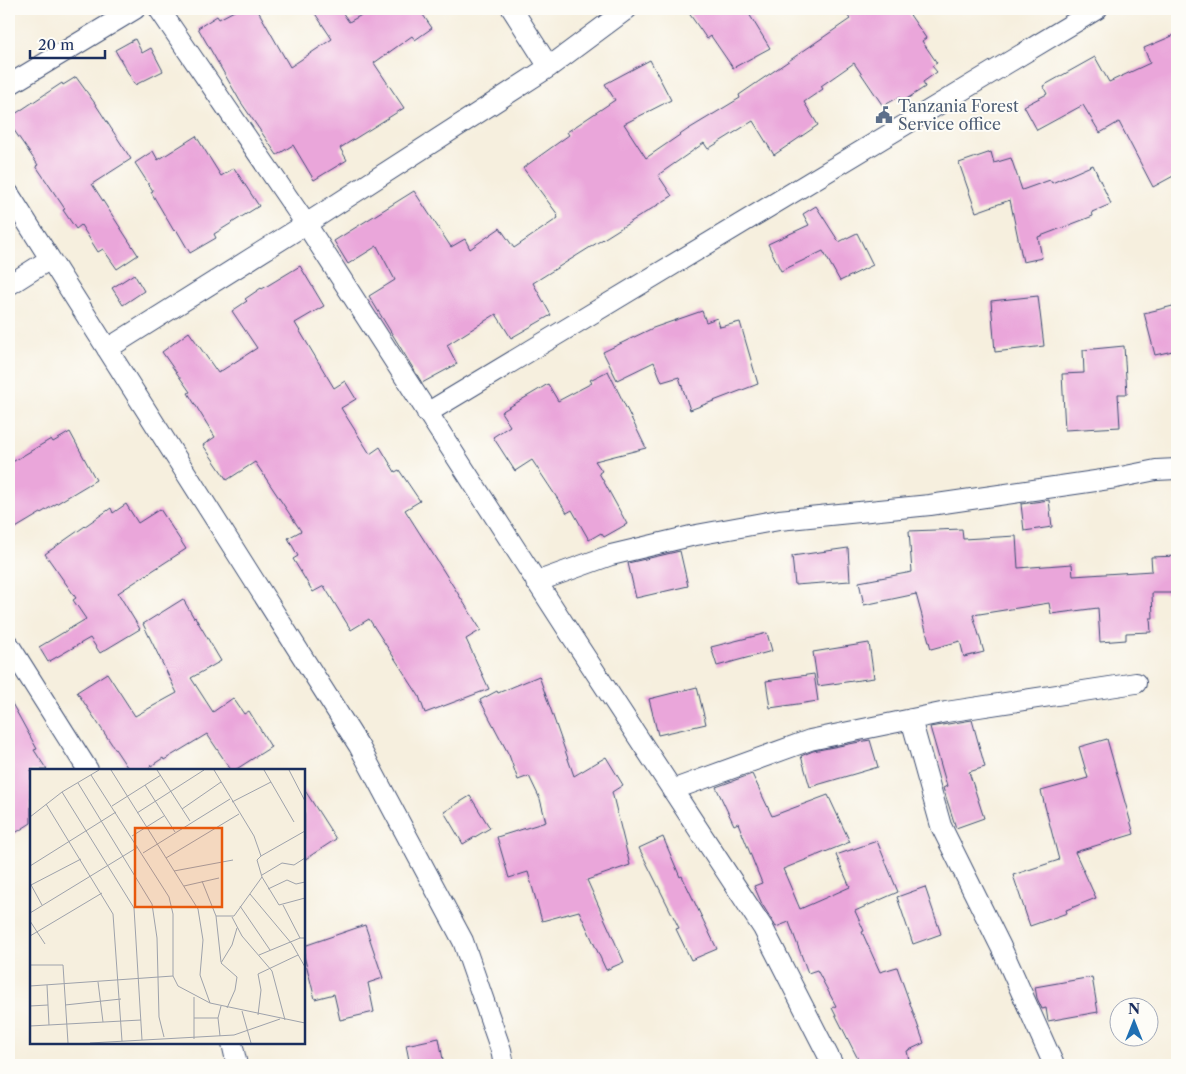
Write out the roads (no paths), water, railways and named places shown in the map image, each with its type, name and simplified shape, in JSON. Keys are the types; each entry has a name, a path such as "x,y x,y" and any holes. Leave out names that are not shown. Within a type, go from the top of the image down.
{"street":[{"path":"9,85 135,9"},
{"path":"159,9 306,224 536,582 763,928 833,1065"},
{"path":"512,9 548,67"},
{"path":"107,349 306,224 548,67 628,9"},
{"path":"427,413 1097,9"},
{"path":"9,194 359,746 463,941 502,1050 504,1065"},
{"path":"9,285 50,259"},
{"path":"536,582 611,555 701,534 779,520 930,505 1177,468"},
{"path":"9,645 87,769"},
{"path":"672,790 810,740 946,712 1136,683"},
{"path":"911,719 941,826 1001,947 1054,1065"},
{"path":"232,1044 237,1065"}],"place":[{"name":"Tanzania Forest Service office","path":"884,115"}]}
